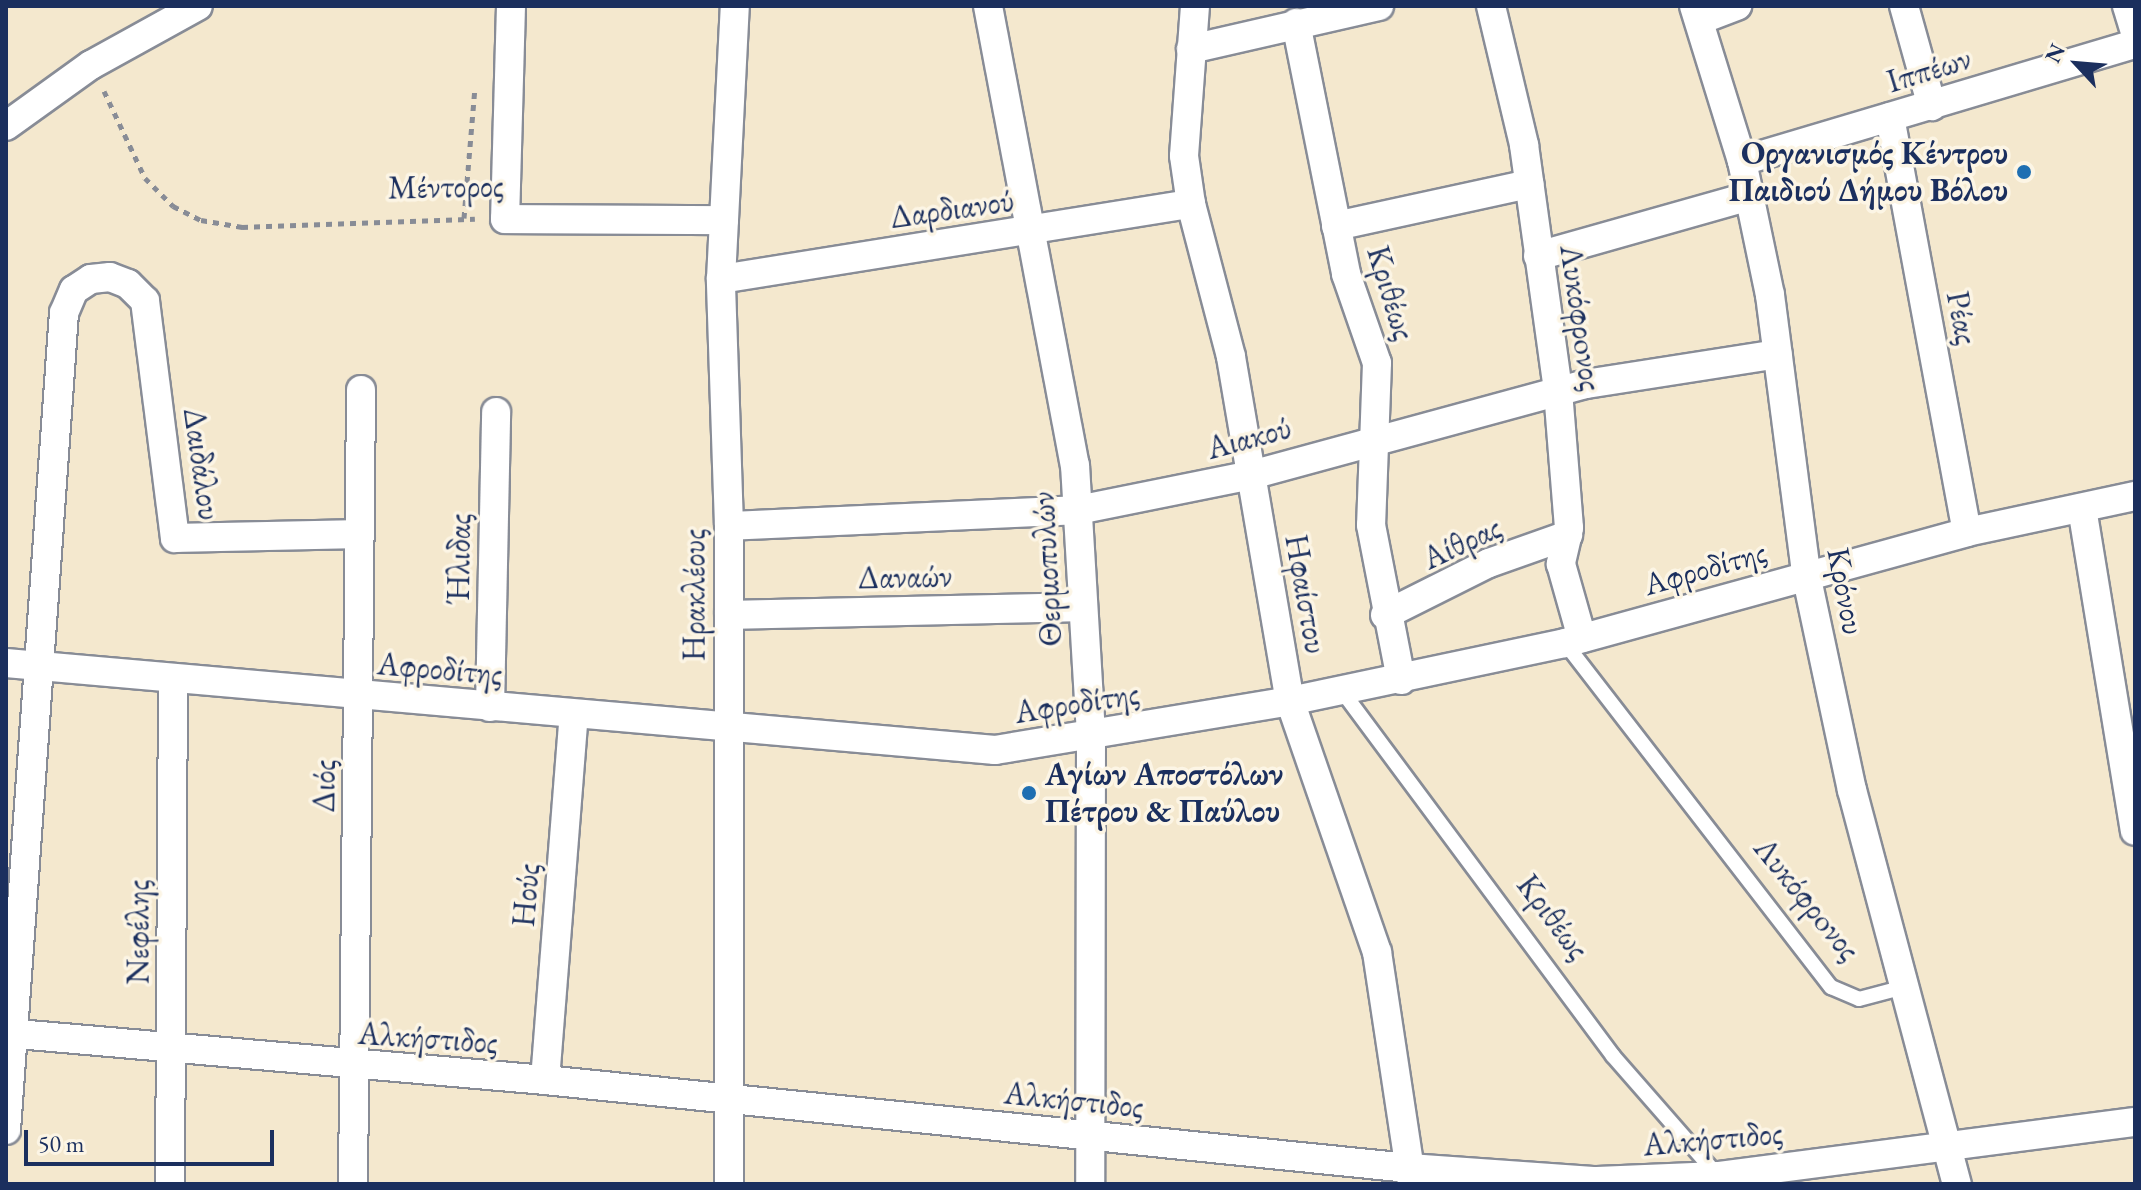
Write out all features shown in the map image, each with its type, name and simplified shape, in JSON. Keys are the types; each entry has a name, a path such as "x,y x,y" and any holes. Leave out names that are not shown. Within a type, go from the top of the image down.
{"street":[{"path":"6,126 91,65 198,6"},
{"path":"505,219 511,6"},
{"name":"Ηρακλέους","path":"729,1184 729,526 721,279 735,6"},
{"name":"Θερμοπυλών","path":"988,6 1073,450 1091,738 1090,1184"},
{"name":"Ηφαίστου","path":"1195,6 1184,156 1191,204 1231,357 1290,701 1377,952 1410,1176"},
{"path":"1191,49 1379,6"},
{"name":"Λυκόφρoνος","path":"1491,6 1529,184 1558,391 1568,535 1561,564 1574,641"},
{"path":"1697,13 1737,6"},
{"path":"1904,6 1932,106"},
{"path":"2127,6 2135,33"},
{"name":"Κρόνου","path":"1697,13 1750,196 1778,354 1806,574 1901,988 1957,1184"},
{"name":"Κριθέως","path":"1296,23 1350,287 1377,363 1371,525 1385,615 1401,680"},
{"name":"Ιππέων","path":"1742,161 2135,44"},
{"name":"Ρέας","path":"1890,117 1967,532"},
{"path":"1336,226 1529,184"},
{"path":"1538,256 1750,196"},
{"name":"Δαρδιανού","path":"721,279 1191,204"},
{"name":"Μέντορος","path":"505,219 724,220"},
{"name":"Δαιδάλου","path":"39,667 64,313 74,290 106,276 137,291 149,313 175,538 360,534"},
{"name":"Αιακού","path":"729,526 1078,510 1251,475 1372,439 1558,391 1778,354"},
{"name":"Διός","path":"353,1184 361,390"},
{"name":"Ήλιδας","path":"490,707 496,412"},
{"name":"Αφροδίτης","path":"6,663 995,750 1091,738 1401,680 1574,641 1806,574 1967,532 2135,496"},
{"path":"2082,508 2135,831"},
{"name":"Αίθρας","path":"1385,615 1489,563 1568,535"},
{"name":"Δαναών","path":"729,615 1083,607"},
{"path":"6,1130 9,1033 39,667"},
{"name":"Νεφέλης","path":"170,1184 173,680"},
{"name":"Ηούς","path":"545,1080 574,714"},
{"name":"Αλκήστιδος","path":"9,1033 354,1067 545,1080 1089,1136 1410,1176 1598,1183 1718,1176 2135,1122"}],"lane":[{"name":"Λυκόφρoνος","path":"1574,641 1831,987 1859,999 1901,988"},
{"name":"Κριθέως","path":"1342,691 1613,1056 1718,1176"}],"path":[{"name":"Μέντορος","path":"91,65 145,178 173,206 201,220 242,227 505,219"},
{"path":"464,218 476,81"}],"place":[{"name":"Οργανισμός Κέντρου Παιδιού Δήμου Βόλου","path":"2024,172"},
{"name":"Αγίων Αποστόλων Πέτρου & Παύλου","path":"1029,793"}]}
